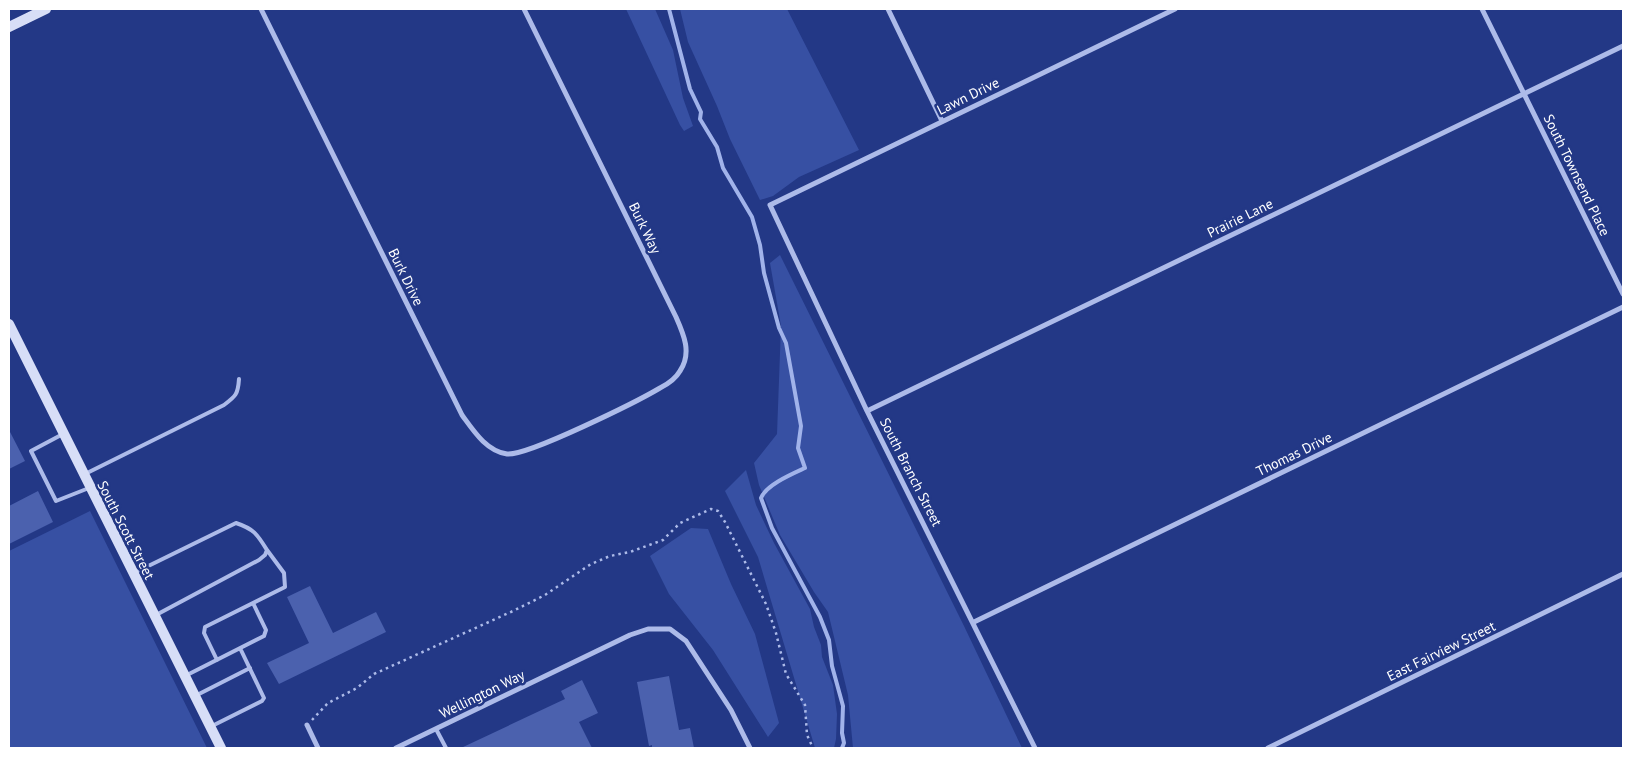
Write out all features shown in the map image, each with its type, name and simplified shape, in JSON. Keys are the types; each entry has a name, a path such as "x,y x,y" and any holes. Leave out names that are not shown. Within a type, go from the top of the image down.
{"street":[{"path":"9,27 46,9"},
{"name":"Burk Drive","path":"261,9 462,415 477,436 489,446 506,454 524,451 595,420"},
{"name":"Burk Way","path":"524,9 685,336 686,362 672,380 660,388 595,420"},
{"path":"888,9 942,121"},
{"name":"Lawn Drive","path":"770,205 1175,9"},
{"name":"South Townsend Place","path":"1482,9 1623,294"},
{"name":"Prairie Lane","path":"867,411 1623,46"},
{"name":"South Branch Street","path":"770,205 867,411 974,622 1035,748"},
{"name":"Thomas Drive","path":"974,622 1623,307"},
{"name":"South Scott Street","path":"9,324 62,434 221,748"},
{"name":"East Fairview Street","path":"1268,748 1623,574"},
{"name":"Wellington Way","path":"396,748 577,660 648,628 670,629 686,641 731,710 750,748"},
{"path":"307,725 318,748"}],"lane":[{"path":"83,475 224,405 235,397 240,379"},
{"path":"62,434 31,451 56,502 89,488"},
{"path":"133,574 236,523 248,527 259,537 284,573 285,586 205,627 204,633 217,660"},
{"path":"154,616 259,560 265,555 267,550"},
{"path":"185,676 264,636 266,633 252,603"},
{"path":"210,727 262,701 264,696 240,648"},
{"path":"195,696 250,668"},
{"path":"436,729 446,748"}],"path":[{"path":"307,725 328,703 358,688 374,674 546,595 591,564 610,556 630,552 663,540 680,523 711,510 718,511 725,522 766,604 776,633 786,674 804,705 807,735 813,748"}],"shaded area":[{"path":"626,9 655,9 673,50 683,98 693,126 684,131 680,125"},
{"path":"680,9 787,9 859,150 799,177 773,196 760,200 730,139 688,42"},
{"path":"780,255 964,626 1022,748 853,748 848,695 828,612 780,535 759,485 754,463 777,434 781,326 770,263"},
{"path":"746,470 756,505 774,543 810,609 821,645 822,657 833,685 837,714 834,748 815,748 758,557 725,491"},
{"path":"90,511 207,748 9,748 9,551"},
{"path":"691,528 708,529 755,634 779,723 768,737 713,650 669,594 650,556"}],"building":[{"path":"9,430 25,461 9,469"},
{"path":"38,491 53,522 9,544 9,506"},
{"path":"310,586 333,633 376,612 386,632 279,684 267,663 309,643 287,597"},
{"path":"669,676 679,730 690,728 694,748 652,748 652,745 649,746 637,682"},
{"path":"582,680 598,713 579,722 592,748 461,748 565,699 561,691"}],"waterway":[{"path":"669,9 690,89 701,112 700,119 717,147 723,168 752,217 760,245 764,273 779,328 786,343 801,426 798,448 805,468 774,484 761,498 772,528 820,617 829,640 832,666 843,706 842,733 844,743 842,748"}]}
